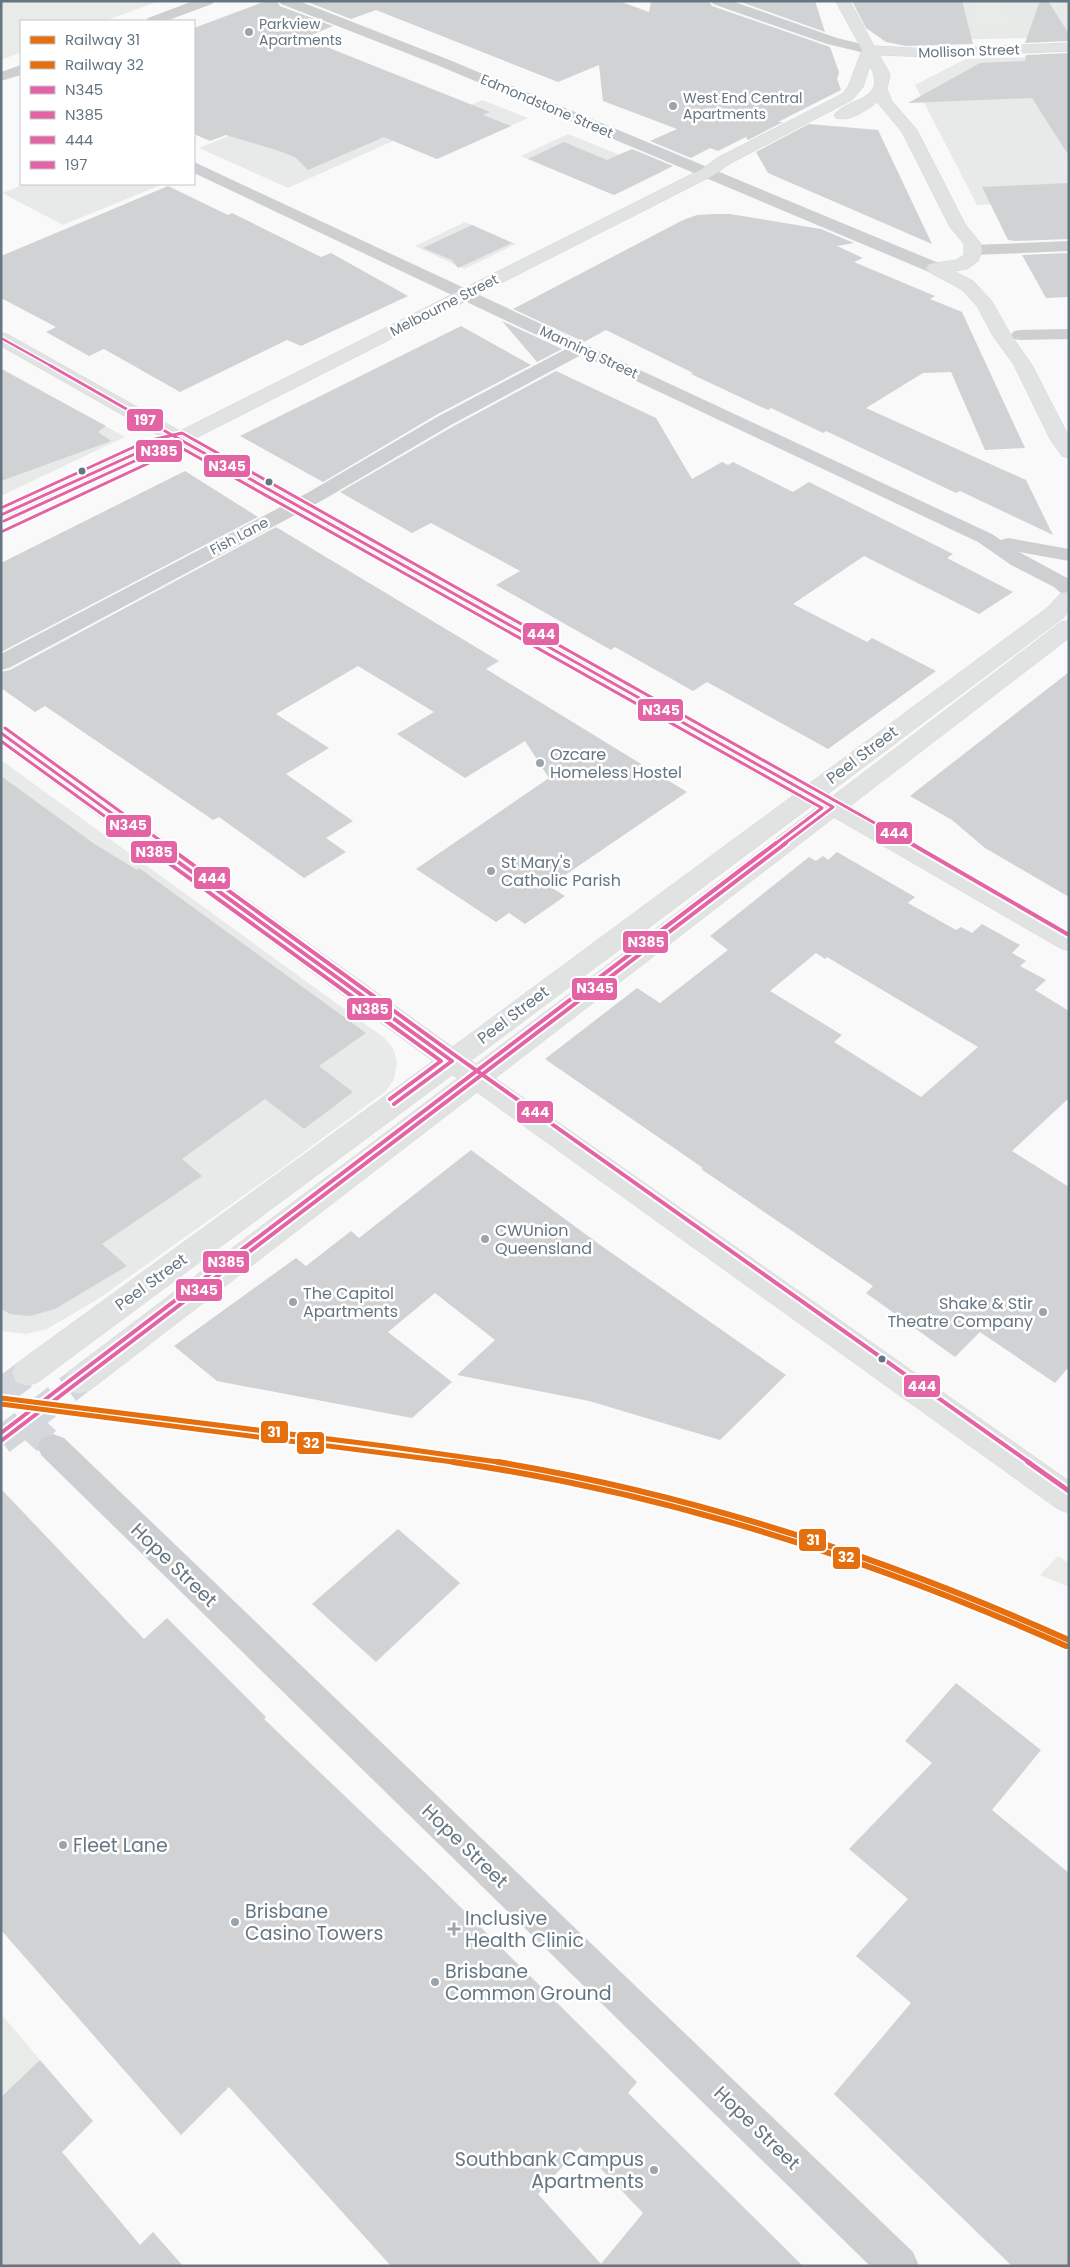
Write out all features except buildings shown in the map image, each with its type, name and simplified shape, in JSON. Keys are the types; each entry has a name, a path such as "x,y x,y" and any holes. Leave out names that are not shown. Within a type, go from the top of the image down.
{"main road":[{"path":"844,1 882,74 883,81 880,90 885,102 905,124 915,142 946,248 958,278 978,295 985,304 1002,336 1021,349"},
{"name":"Mollison Street","path":"869,50 932,53 1069,47"},
{"name":"Melbourne Street","path":"1,515 142,451 179,439 708,172 723,161 847,97 858,85 862,62 869,50"},
{"name":"Melbourne Street","path":"708,172 737,167 870,100 880,90"},
{"name":"Melbourne Street","path":"832,120 875,120 898,128 915,142"},
{"path":"946,248 970,239 974,250 972,257 961,265"},
{"path":"946,248 961,265 990,284"},
{"path":"1013,318 1021,349 1064,445 1069,474"},
{"path":"1,338 1069,942"},
{"name":"Melbourne Street","path":"1,532 164,456 179,439"},
{"name":"Peel Street","path":"27,1373 452,1061 1054,613 1069,598"},
{"name":"Peel Street","path":"79,1381 1069,627"},
{"path":"1,734 452,1061 1069,1499"}],"street":[{"path":"156,20 207,1"},
{"name":"Edmondstone Street","path":"286,1 442,62 807,213 946,248"},
{"path":"718,1 841,44 869,50"},
{"path":"2,77 20,70"},
{"path":"2,77 20,85"},
{"name":"Manning Street","path":"195,167 985,538 1018,561 1061,583 1069,590"},
{"path":"974,250 1069,246"},
{"path":"1021,349 1069,334"},
{"path":"1021,349 1069,345"},
{"name":"Fish Lane","path":"1,663 297,506 444,421 581,348"},
{"name":"Manning Street","path":"985,538 1039,551 1069,555"},
{"name":"Hope Street","path":"53,1447 899,2266"}],"shaded area":[{"path":"1,1 159,1 108,20 20,20 20,52 1,60"},
{"path":"869,1 1069,1 1069,37 945,40"},
{"path":"970,1 1003,1 1008,9 1002,13 1003,15 1015,20 1021,30 981,31"},
{"path":"1069,56 1069,201 977,205 915,85 966,59"},
{"path":"331,94 414,129 482,100 528,118 437,159 393,141 288,188 199,148"},
{"path":"568,134 662,172 614,195 521,156"},
{"path":"22,185 161,185 63,225 2,193"},
{"path":"465,222 516,244 464,269 415,246"},
{"path":"1,368 10,373 125,437 1,496"},
{"path":"1,760 383,1037 393,1048 397,1061 394,1079 386,1091 281,1169 98,1299 47,1329 26,1334 1,1331"},
{"path":"1058,1556 1069,1563 1069,1587 1040,1575"},
{"path":"1,2014 40,2060 1,2097"}],"tunnel":[{"path":"1,1392 27,1373"},
{"path":"1,1441 79,1381"},
{"path":"26,1422 53,1447"}],"rail line":[{"name":"31","path":"1,1398 421,1451 492,1461 598,1481 719,1511 838,1548 954,1591 1069,1640"},
{"name":"32","path":"1,1404 420,1457 597,1487 717,1517 836,1554 952,1597 1066,1646"}],"transit line":[{"name":"197","path":"1,338 179,439 164,456 1,532"},
{"name":"444","path":"1,508 147,441 182,433 862,815 1069,935"},
{"name":"N345","path":"1,515 150,447 179,439 833,807 1,1441"},
{"name":"N385","path":"1,1433 822,808 178,446 152,453 4,521"},
{"name":"444","path":"5,728 456,1056 1069,1491"},
{"name":"N345","path":"1,733 452,1061 394,1104"},
{"name":"N385","path":"1,741 441,1061 390,1099"}],"place":[{"name":"Parkview Apartments","path":"249,32"},
{"name":"West End Central Apartments","path":"673,106"},
{"name":"Ozcare Homeless Hostel","path":"540,763"},
{"name":"St Mary's Catholic Parish","path":"491,871"},
{"name":"CWUnion Queensland","path":"485,1239"},
{"name":"The Capitol Apartments","path":"293,1302"},
{"name":"Shake & Stir Theatre Company","path":"1043,1312"},
{"name":"Fleet Lane","path":"63,1845"},
{"name":"Brisbane Casino Towers","path":"235,1922"},
{"name":"Inclusive Health Clinic","path":"454,1929"},
{"name":"Brisbane Common Ground","path":"435,1982"},
{"name":"Southbank Campus Apartments","path":"654,2170"}]}
